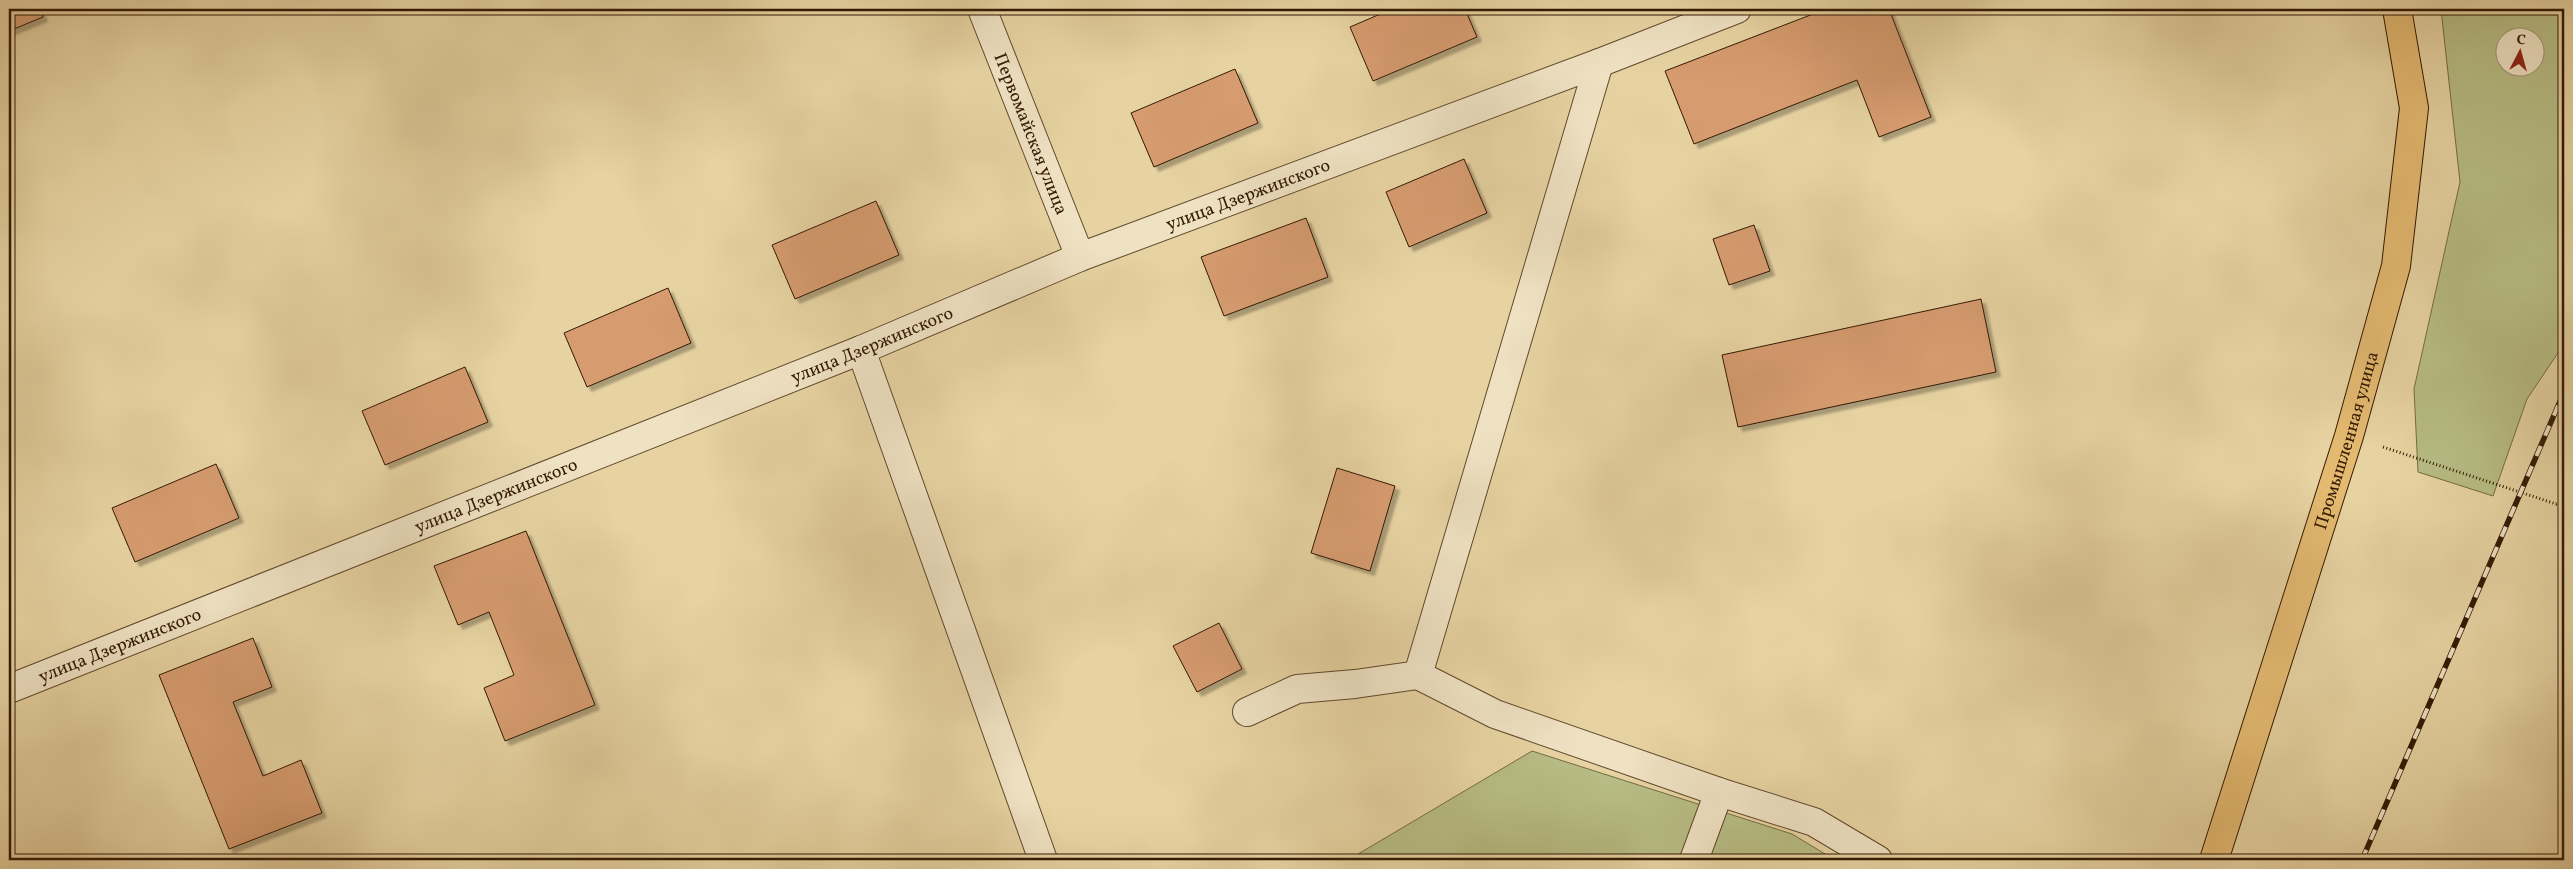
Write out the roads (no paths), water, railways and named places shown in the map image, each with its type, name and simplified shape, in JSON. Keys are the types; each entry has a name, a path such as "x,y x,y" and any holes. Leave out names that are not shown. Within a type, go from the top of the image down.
{"main road":[{"name":"Промышленная улица","path":"2214,860 2349,436 2396,266 2414,108 2397,9"}],"street":[{"name":"Первомайская улица","path":"982,9 1080,257"},
{"name":"улица Дзержинского","path":"9,689 861,350 1080,257 1599,63 1736,9"},
{"path":"1418,675 1599,63"},
{"path":"861,350 1043,860"},
{"path":"1247,712 1297,689 1354,684 1418,675 1495,714 1720,792 1814,822 1878,860"},
{"path":"1694,860 1720,792"}],"railway":[{"path":"2362,860 2564,392"}]}
